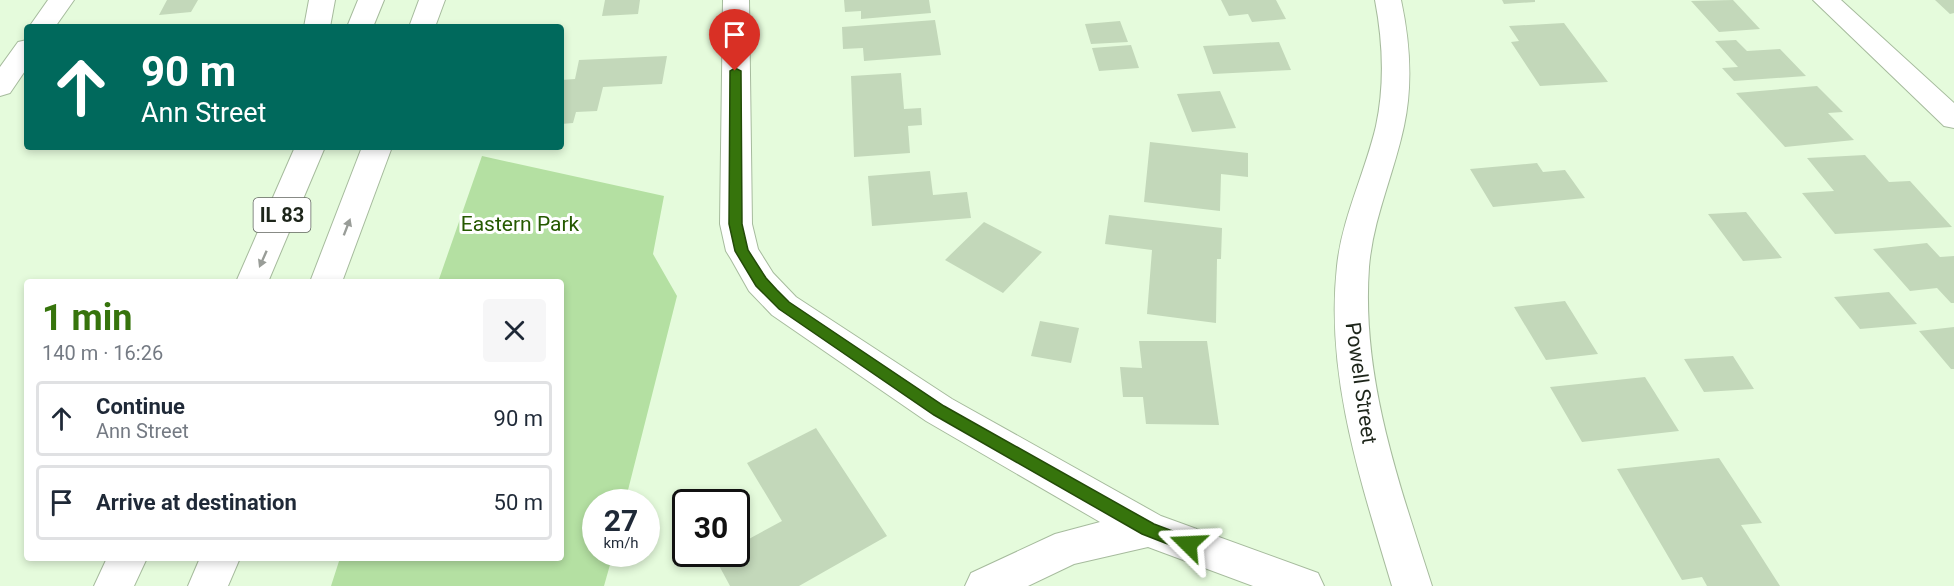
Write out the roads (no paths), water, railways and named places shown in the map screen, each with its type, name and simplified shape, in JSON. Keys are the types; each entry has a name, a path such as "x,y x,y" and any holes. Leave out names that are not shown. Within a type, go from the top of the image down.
{"main road":[{"path":"44,24 61,0"},
{"path":"318,24 322,0"},
{"path":"361,24 371,0"},
{"path":"423,24 432,0"},
{"path":"736,0 736,224 742,251 761,282 784,306 939,411 1148,529 1304,586"},
{"name":"Powell Street","path":"1388,0 1395,33 1396,83 1389,126 1358,232 1351,309 1353,360 1372,458 1412,586"},
{"path":"1826,0 1954,119"},
{"path":"0,87 24,52"},
{"path":"276,229 292,150"},
{"name":"IL 83","path":"253,279 309,150"},
{"path":"327,279 376,150"},
{"path":"985,586 1069,547 1148,529"},
{"path":"114,586 126,561"},
{"path":"208,586 219,561"}],"park label":[{"name":"Eastern Park","path":"520,224"}]}
